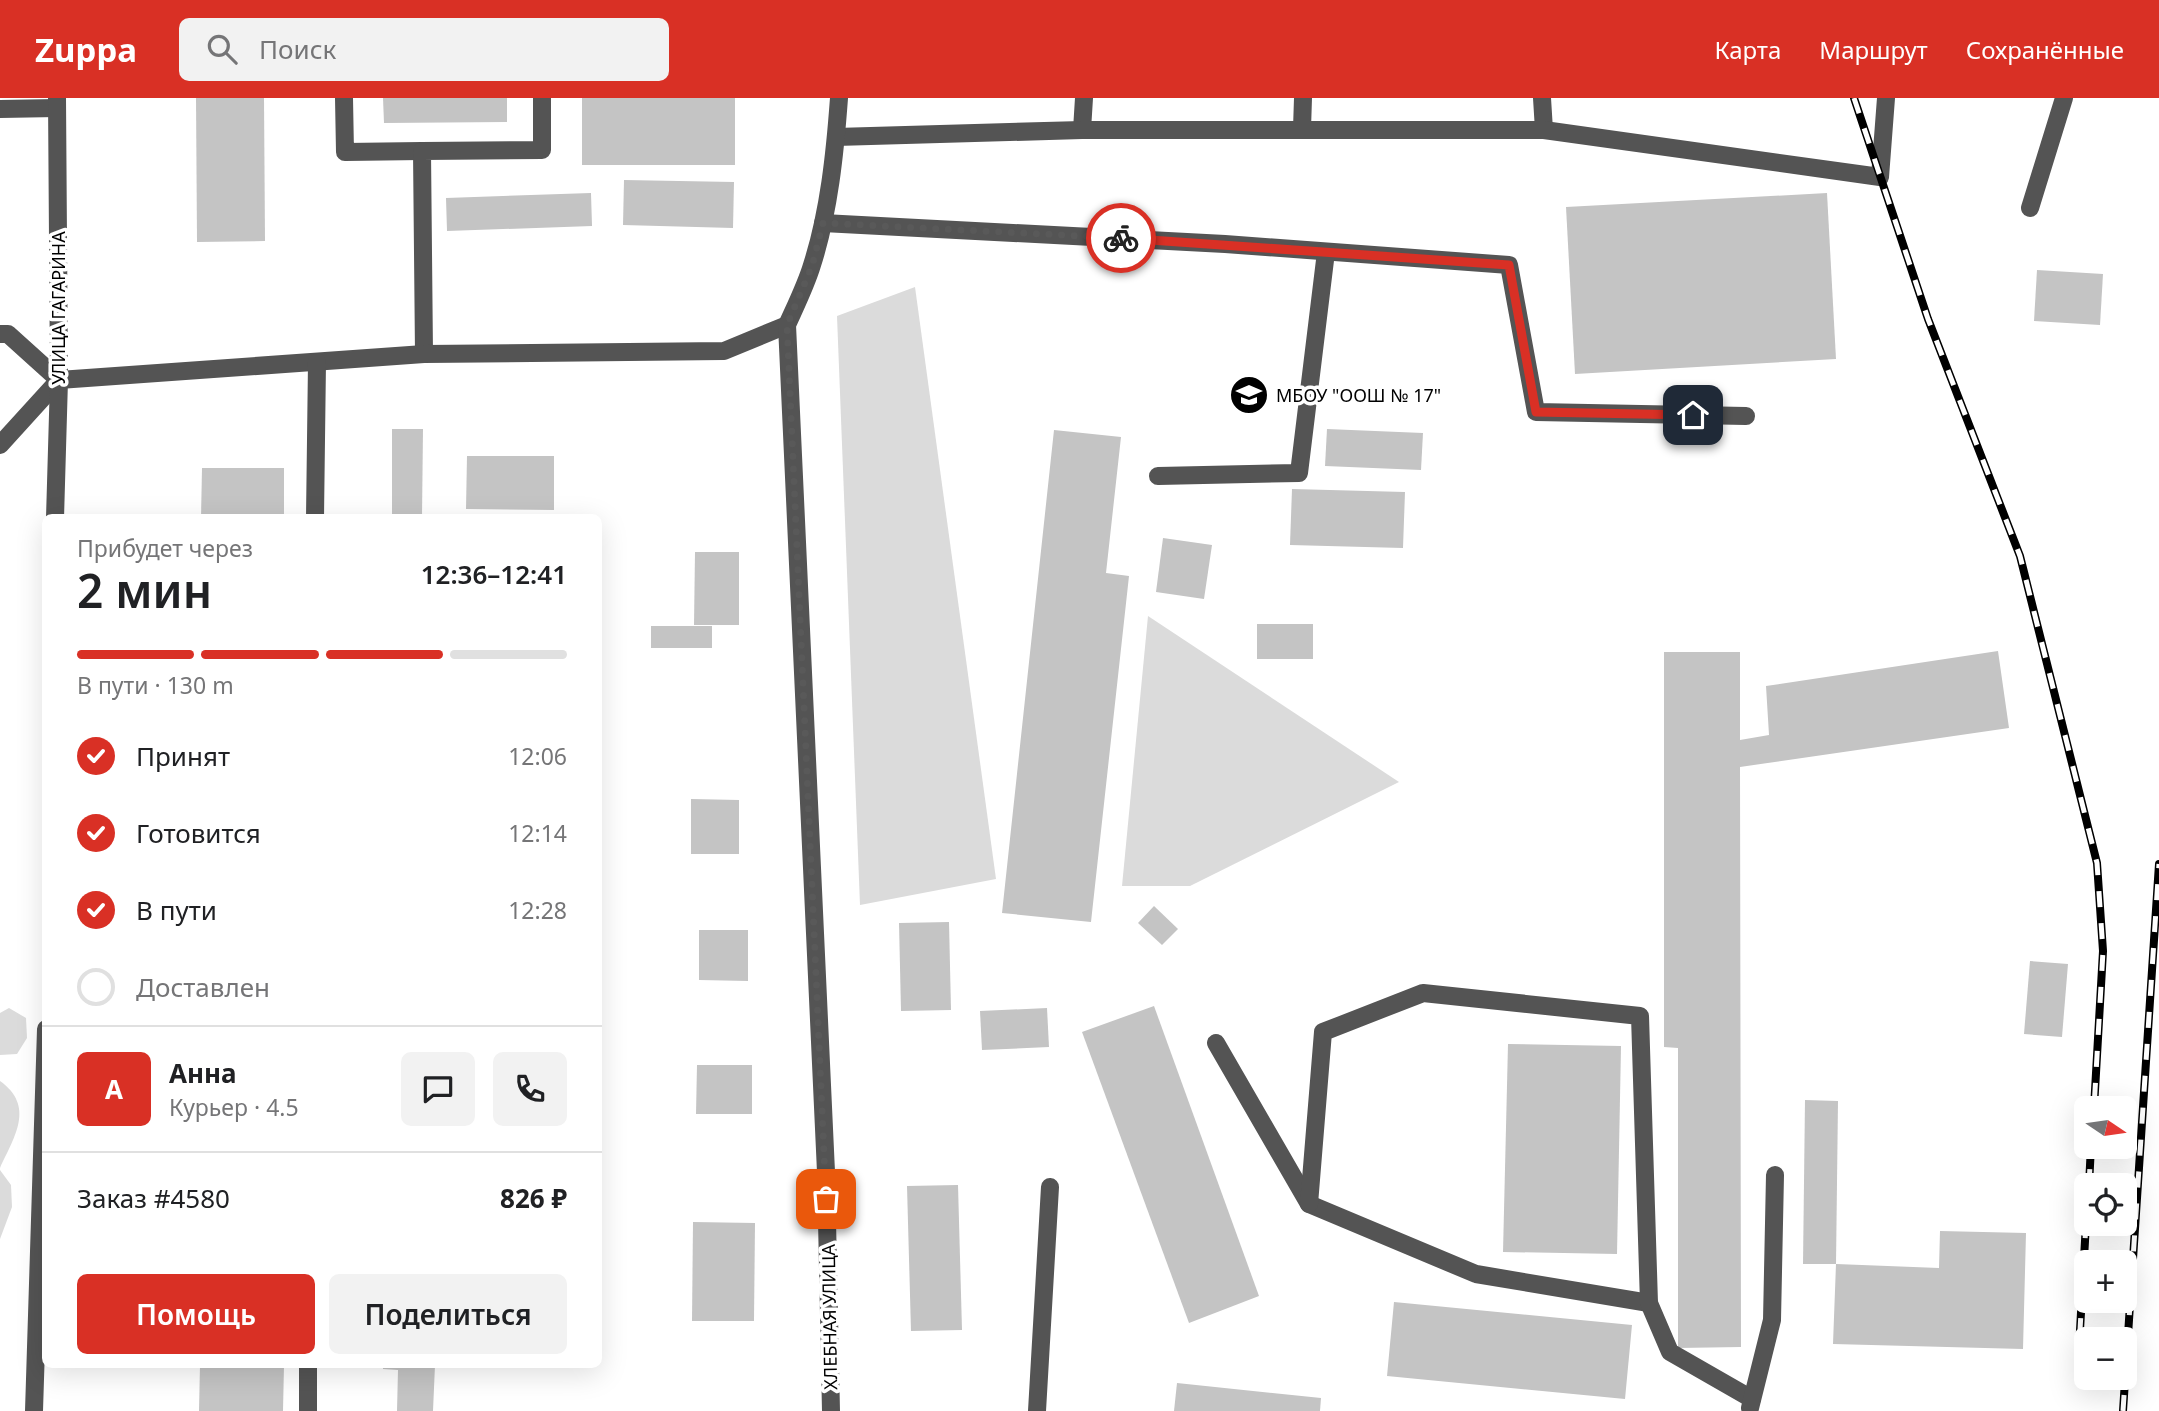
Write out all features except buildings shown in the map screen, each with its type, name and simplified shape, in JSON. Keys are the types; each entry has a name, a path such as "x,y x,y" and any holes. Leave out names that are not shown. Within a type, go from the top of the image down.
{"street":[{"path":"344,98 345,152 542,150 542,98"},
{"name":"ХЛЕБНАЯ УЛИЦА","path":"831,1411 825,1172 787,325 812,266 823,223 839,98"},
{"path":"1082,130 1084,98"},
{"path":"1302,129 1303,98"},
{"path":"1542,98 1544,130"},
{"path":"836,137 1082,130 1544,130 1880,177 1886,98"},
{"path":"2030,208 2064,98"},
{"path":"0,109 57,103"},
{"name":"УЛИЦА ГАГАРИНА","path":"55,514 59,380 57,103"},
{"path":"422,151 424,355"},
{"path":"823,223 1046,233 1509,265 1536,412 1746,415"},
{"path":"1158,476 1299,472 1326,252"},
{"path":"0,445 59,380 424,355 723,351 787,325"},
{"path":"0,334 8,334 59,380"},
{"path":"316,514 317,362"},
{"path":"1309,1204 1323,1032 1423,992 1640,1016 1649,1303 1670,1352 1751,1405 1772,1320 1776,1175"},
{"path":"1216,1043 1309,1204 1476,1273 1649,1303"},
{"path":"34,1411 42,1156"},
{"path":"1037,1411 1050,1187"},
{"path":"307,1368 308,1411"}],"shaded area":[{"path":"915,287 996,879 860,905 837,316"},
{"path":"1148,616 1399,782 1190,886 1122,886"},
{"path":"9,1008 26,1018 27,1038 17,1054 0,1055 0,1013"},
{"path":"0,1081 17,1101 19,1122 0,1168"},
{"path":"0,1170 11,1185 12,1207 0,1239"}],"railway":[{"path":"1854,98 1928,319 2020,556 2097,863 2103,951 2095,1096"},
{"path":"2123,1411 2159,864"},
{"path":"2090,1159 2090,1173"},
{"path":"2080,1327 2085,1236"}],"way so far":[{"path":"826,1199 787,325 812,266 823,223 1121,238"}],"place":[{"name":"МБОУ \"ООШ № 17\"","path":"1249,395"}],"route":[{"path":"1121,238 1509,265 1536,412 1693,415"}]}
